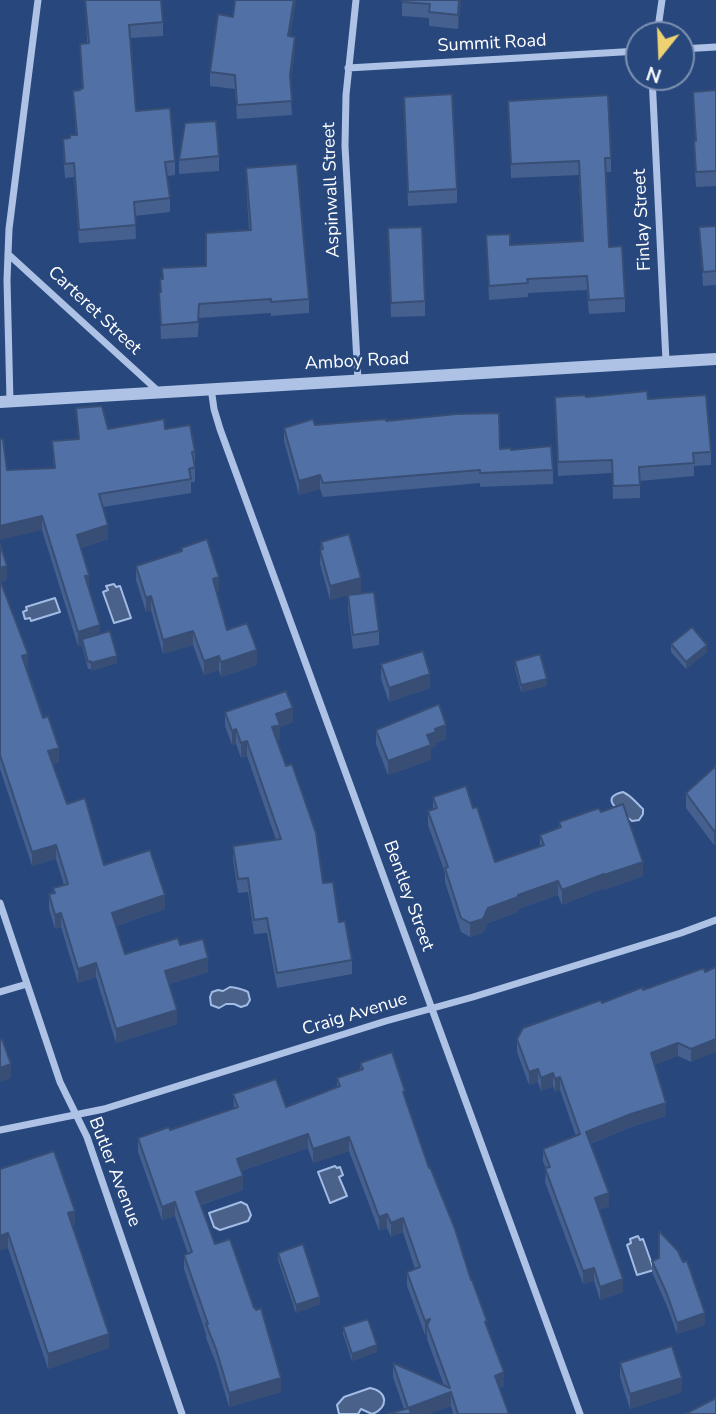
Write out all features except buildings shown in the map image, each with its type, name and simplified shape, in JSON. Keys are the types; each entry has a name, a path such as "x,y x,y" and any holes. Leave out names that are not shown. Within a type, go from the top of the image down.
{"street":[{"path":"5,402 7,280 12,202 38,0"},
{"name":"Aspinwall Street","path":"356,0 348,68 345,146 358,380"},
{"path":"659,21 662,0"},
{"path":"695,48 716,47"},
{"name":"Summit Road","path":"348,68 625,52"},
{"name":"Finlay Street","path":"653,91 666,362"},
{"name":"Carteret Street","path":"8,254 159,392"},
{"name":"Amboy Road","path":"5,402 716,359"},
{"name":"Bentley Street","path":"211,388 220,429 580,1414"},
{"name":"Butler Avenue","path":"0,903 60,1082 87,1138 182,1414"},
{"name":"Craig Avenue","path":"0,1130 104,1109 716,920"},
{"path":"0,992 27,984"}],"water":[{"path":"114,584 116,587 120,586 131,618 114,623 103,592 108,590 106,586"},
{"path":"55,598 60,612 31,621 30,618 25,619 23,612 27,610 26,607"},
{"path":"623,792 643,809 639,820 632,821 614,806 612,798"},
{"path":"230,987 248,992 250,1000 247,1005 241,1007 226,1004 219,1008 211,1005 212,992"},
{"path":"340,1167 343,1175 339,1177 347,1196 330,1203 318,1172"},
{"path":"241,1202 247,1205 251,1215 248,1221 220,1230 214,1227 209,1213"},
{"path":"638,1236 640,1240 643,1239 654,1270 637,1275 627,1245 631,1243 630,1239"},
{"path":"370,1388 383,1396 384,1404 378,1411 372,1414 361,1409 358,1414 339,1414 337,1405 344,1397"}]}
